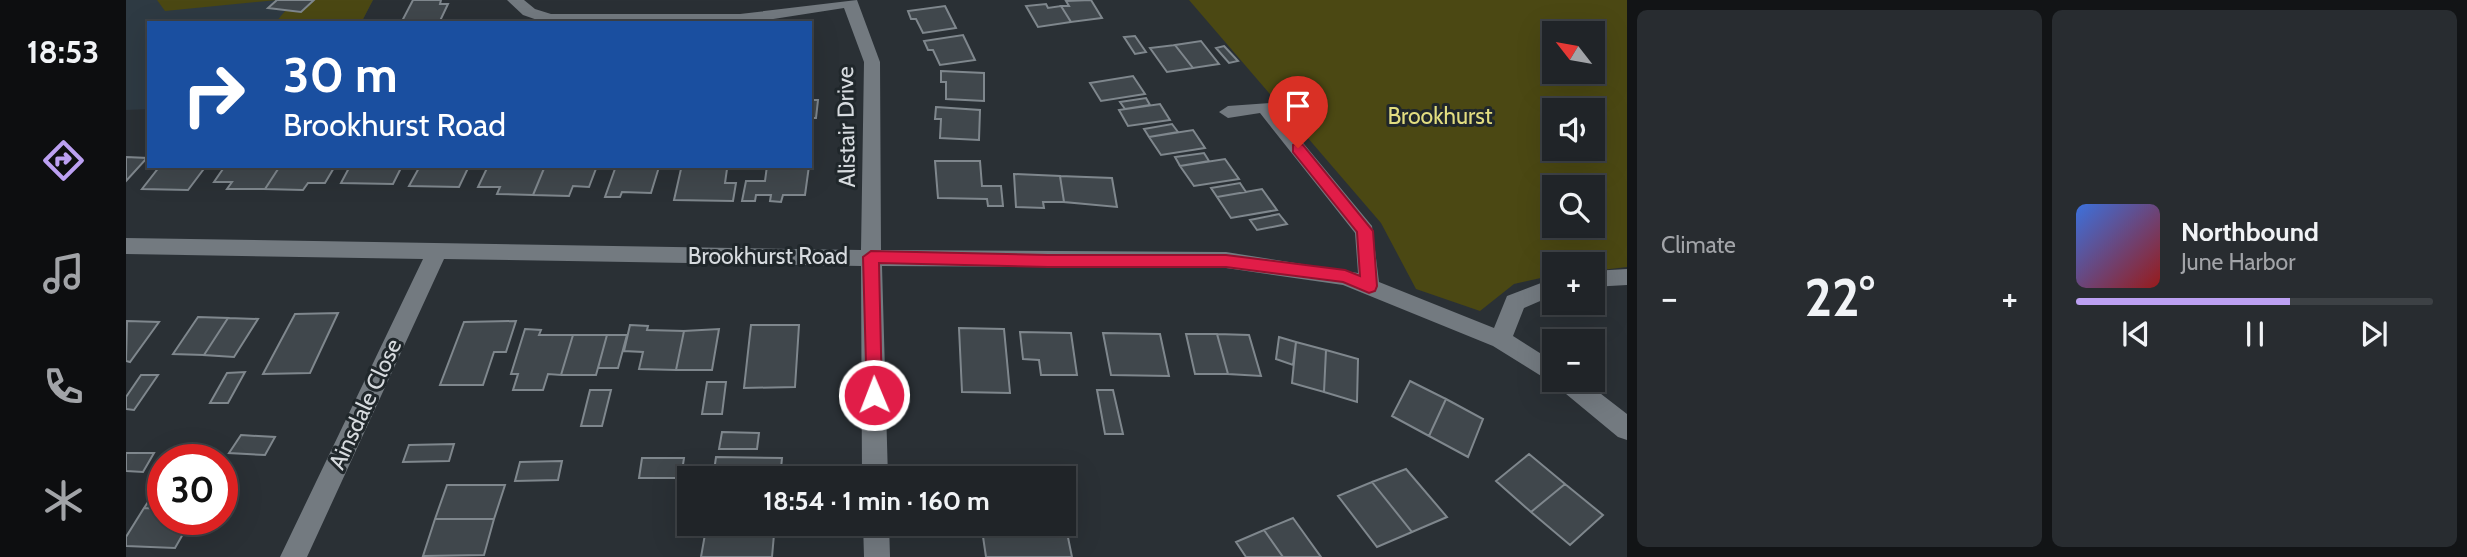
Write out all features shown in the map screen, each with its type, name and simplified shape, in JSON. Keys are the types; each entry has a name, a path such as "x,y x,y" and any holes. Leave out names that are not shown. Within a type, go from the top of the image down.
{"street":[{"path":"514,0 529,12 550,19 740,19 849,2"},
{"name":"Alistair Drive","path":"849,2 872,62 871,257 876,466"},
{"path":"1228,112 1264,107 1365,231 1369,286"},
{"name":"Brookhurst Road","path":"126,246 1048,261 1226,261 1345,276 1501,340 1542,366"},
{"name":"Ainsdale Close","path":"293,557 437,251"},
{"path":"1605,278 1627,277"},
{"path":"1501,340 1515,302 1542,291"},
{"path":"1583,392 1627,429"},
{"path":"876,536 877,557"}],"shaded area":[{"path":"126,0 373,0 362,21 147,21 147,109 126,110"}],"green space":[{"path":"157,0 277,0 165,11"},
{"path":"314,0 373,0 362,21 277,21 286,10 301,12"},
{"name":"Brookhurst","path":"1189,0 1627,0 1627,267 1605,270 1605,252 1542,252 1542,278 1514,284 1480,311 1416,289 1381,223"}],"building":[{"path":"277,0 314,0 301,12 268,8"},
{"path":"413,0 441,0 440,4 448,4 440,21 402,21"},
{"path":"1091,0 1102,18 1071,22 1061,6 1069,6 1066,1"},
{"path":"1046,4 1048,8 1061,6 1071,22 1038,27 1026,6"},
{"path":"945,6 956,28 923,33 916,19 911,19 908,11"},
{"path":"963,35 975,60 940,65 933,50 928,50 924,41"},
{"path":"1135,36 1146,52 1135,54 1124,37"},
{"path":"1201,41 1219,64 1193,68 1175,45"},
{"path":"1175,45 1193,68 1167,72 1150,48"},
{"path":"1224,46 1238,61 1229,63 1216,48"},
{"path":"941,71 984,73 984,101 946,99 946,82 941,82"},
{"path":"1133,76 1145,94 1101,101 1090,83"},
{"path":"1146,98 1150,105 1125,109 1120,102"},
{"path":"812,100 818,100 816,118 812,118"},
{"path":"1160,104 1170,120 1128,126 1119,110"},
{"path":"936,107 980,110 979,140 940,138 941,119 935,119"},
{"path":"1172,124 1178,132 1149,137 1144,129"},
{"path":"1193,130 1205,148 1161,155 1149,137"},
{"path":"1204,153 1209,161 1180,166 1175,157"},
{"path":"126,157 147,158 126,181"},
{"path":"1225,159 1239,179 1194,186 1180,166"},
{"path":"935,161 980,161 982,186 1001,186 1003,206 988,206 987,199 938,198"},
{"path":"158,168 204,168 188,190 142,189"},
{"path":"224,168 279,168 265,189 227,189 232,182 214,182"},
{"path":"279,168 334,168 325,183 308,183 303,190 265,189"},
{"path":"349,168 401,168 393,184 341,183"},
{"path":"419,168 468,168 459,187 409,186"},
{"path":"487,168 544,168 533,195 497,194 500,187 478,187"},
{"path":"544,168 596,168 589,187 573,186 569,196 533,195"},
{"path":"615,168 659,168 651,193 622,192 620,197 605,197"},
{"path":"767,168 809,168 805,195 783,195 781,202 770,201 771,195 756,195 755,201 742,201 746,181 765,181"},
{"path":"681,169 727,169 725,183 736,183 733,201 674,200"},
{"path":"1014,174 1060,176 1064,202 1043,202 1044,208 1016,207"},
{"path":"1060,176 1112,178 1117,207 1064,202"},
{"path":"1240,183 1246,192 1217,197 1211,188"},
{"path":"1262,189 1277,210 1231,218 1217,197"},
{"path":"1279,214 1287,224 1257,230 1250,220"},
{"path":"338,313 310,373 263,374 295,314"},
{"path":"198,317 228,318 204,355 173,354"},
{"path":"228,318 258,319 234,357 204,355"},
{"path":"127,321 159,322 130,362 126,361"},
{"path":"516,321 506,352 494,352 483,385 440,385 464,322"},
{"path":"630,325 648,326 647,330 684,331 676,370 639,369 643,352 624,351"},
{"path":"751,325 799,325 795,387 744,388"},
{"path":"959,328 1004,329 1010,393 962,392"},
{"path":"525,329 541,330 539,335 573,335 561,375 548,374 543,390 513,390 518,374 511,374"},
{"path":"719,329 712,370 676,370 684,331"},
{"path":"1020,332 1071,333 1077,375 1041,375 1039,360 1023,359"},
{"path":"1103,333 1160,334 1169,376 1111,375"},
{"path":"1186,334 1217,334 1228,374 1195,374"},
{"path":"1217,334 1249,335 1261,376 1228,374"},
{"path":"573,335 607,335 596,375 561,375"},
{"path":"607,335 627,335 618,368 598,368"},
{"path":"1279,337 1296,342 1293,365 1276,359"},
{"path":"1296,342 1326,350 1324,392 1292,383"},
{"path":"1326,350 1358,359 1357,402 1324,392"},
{"path":"245,372 228,403 210,403 227,373"},
{"path":"141,375 158,375 134,410 126,409 126,397"},
{"path":"1410,381 1446,399 1429,436 1392,416"},
{"path":"707,382 726,382 722,414 702,414"},
{"path":"590,390 611,390 602,426 581,426"},
{"path":"1097,390 1113,390 1123,434 1105,434"},
{"path":"1446,399 1483,419 1468,457 1429,436"},
{"path":"722,432 759,433 757,449 719,449"},
{"path":"241,435 275,437 265,455 238,454 238,444 235,444"},
{"path":"454,444 449,461 403,462 409,445"},
{"path":"126,453 147,453 147,465 143,472 126,471"},
{"path":"1529,454 1565,484 1531,512 1496,481"},
{"path":"716,457 782,458 781,466 715,466"},
{"path":"642,458 684,458 683,466 677,466 677,478 639,478"},
{"path":"562,461 558,480 515,481 520,462"},
{"path":"1406,469 1447,517 1412,532 1372,482"},
{"path":"1372,482 1412,532 1377,547 1338,496"},
{"path":"1565,484 1603,515 1570,545 1531,512"},
{"path":"447,485 505,485 494,519 435,519"},
{"path":"144,508 147,508 147,535 182,535 175,548 126,546 126,537"},
{"path":"1293,518 1321,557 1283,557 1264,530"},
{"path":"435,519 494,519 484,555 423,556"},
{"path":"1264,530 1283,557 1246,557 1236,542"},
{"path":"705,536 774,536 772,557 701,557"},
{"path":"983,536 1068,536 1072,557 986,557"}],"route":[{"path":"874,395 871,257 1226,261 1345,276 1369,286 1365,231 1298,148"}]}
